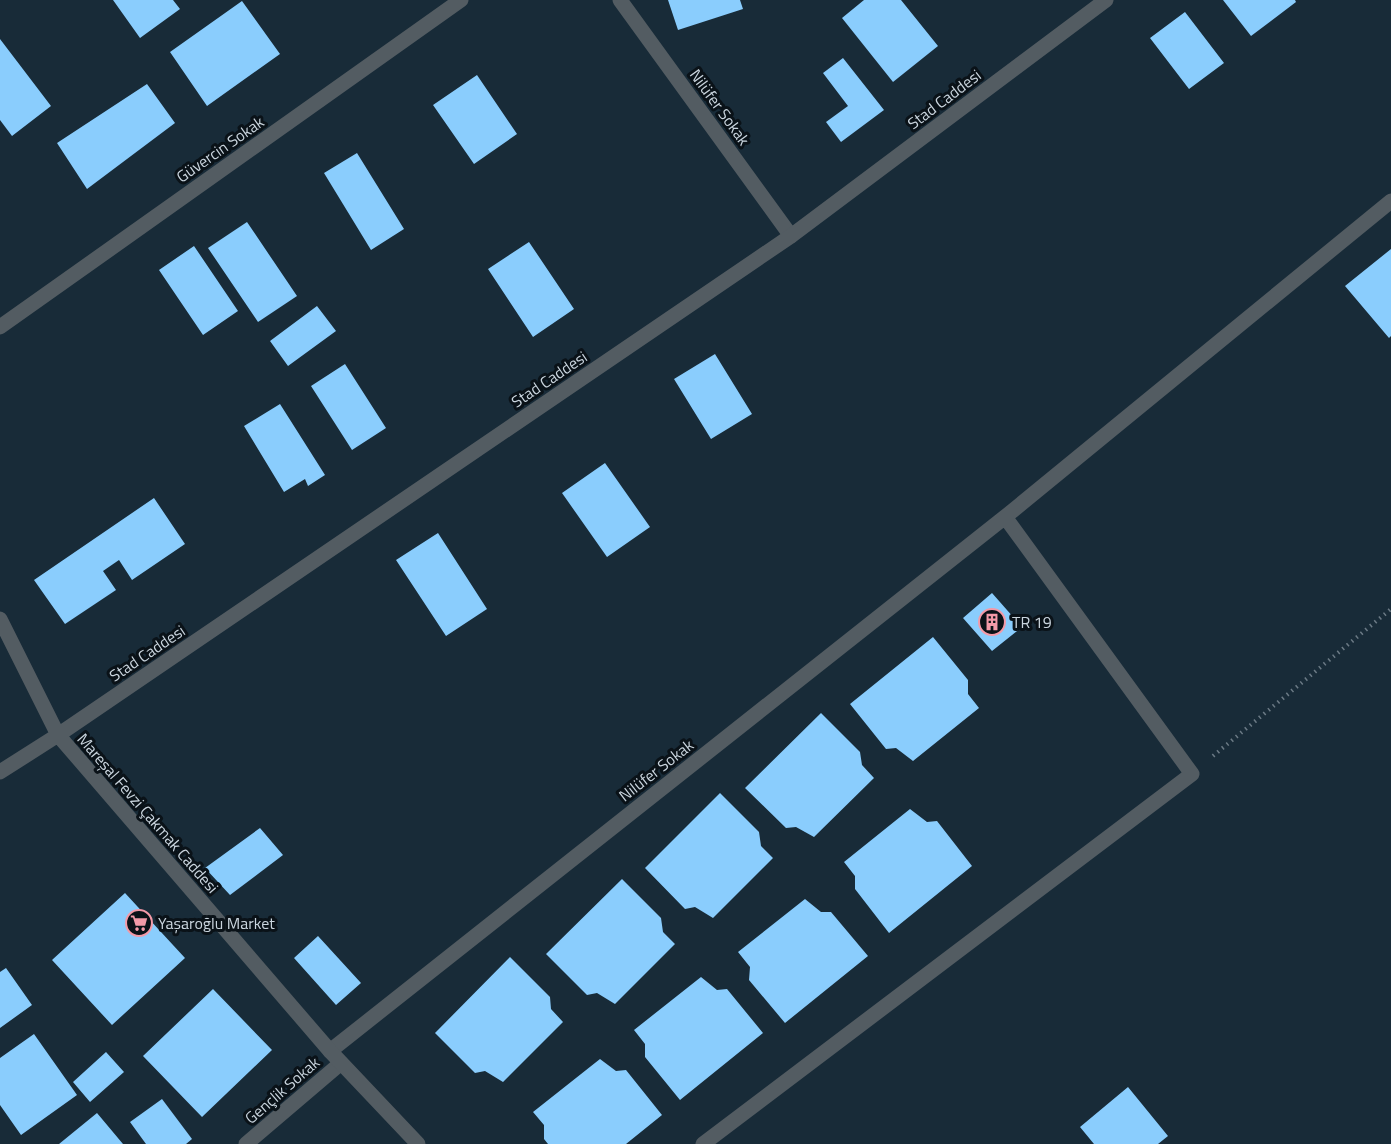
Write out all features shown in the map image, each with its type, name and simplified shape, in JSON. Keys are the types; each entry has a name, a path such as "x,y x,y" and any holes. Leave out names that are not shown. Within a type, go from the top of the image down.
{"street":[{"name":"Güvercin Sokak","path":"0,327 461,0"},
{"name":"Nilüfer Sokak","path":"620,0 791,236"},
{"name":"Stad Caddesi","path":"0,772 58,735 791,236 1106,0"},
{"name":"Nilüfer Sokak","path":"335,1057 1005,517 1391,201"},
{"path":"703,1144 1192,774 1005,517"},
{"name":"Mareşal Fevzi Çakmak Caddesi","path":"0,619 58,735 335,1057 418,1144"},
{"name":"Gençlik Sokak","path":"246,1144 335,1057"}],"path":[{"path":"1192,774 1391,609"}],"building":[{"path":"113,0 173,0 180,9 140,38"},
{"path":"668,0 740,0 743,9 678,30"},
{"path":"864,0 901,0 938,46 893,82 842,18"},
{"path":"1223,0 1295,0 1296,2 1251,36"},
{"path":"242,1 280,54 207,106 170,52"},
{"path":"1185,12 1224,63 1189,89 1150,38"},
{"path":"0,39 51,106 12,136 0,120"},
{"path":"843,58 884,110 841,142 826,122 848,106 823,73"},
{"path":"477,75 517,134 474,164 433,105"},
{"path":"147,84 175,123 87,189 57,143"},
{"path":"357,153 404,229 371,250 324,173"},
{"path":"247,222 297,296 258,322 208,248"},
{"path":"529,242 574,309 533,337 488,269"},
{"path":"194,246 238,311 203,335 159,270"},
{"path":"1391,249 1391,336 1389,338 1345,286"},
{"path":"317,306 336,331 288,366 270,341"},
{"path":"715,354 752,414 711,439 674,379"},
{"path":"345,364 386,428 352,450 311,386"},
{"path":"280,404 325,475 308,486 305,479 284,492 244,426"},
{"path":"605,463 650,527 607,557 562,493"},
{"path":"154,498 185,544 132,580 119,560 103,571 116,590 65,624 34,580"},
{"path":"438,533 487,609 446,636 396,560"},
{"name":"TR 19","path":"992,593 1022,627 992,651 963,618"},
{"path":"933,637 968,680 968,694 979,708 913,761 896,748 886,749 850,704"},
{"path":"821,713 860,752 862,765 874,778 814,837 796,827 786,828 745,788"},
{"path":"720,793 759,832 761,846 773,858 713,918 695,907 685,909 645,868"},
{"path":"910,809 927,822 937,821 972,866 889,933 855,889 855,876 844,862"},
{"path":"260,828 283,855 230,895 205,868"},
{"path":"622,879 661,918 663,932 675,944 615,1004 597,993 587,995 546,954"},
{"path":"125,893 185,958 112,1025 52,960"},
{"path":"805,899 821,912 831,912 868,956 785,1023 749,980 750,967 738,952"},
{"path":"318,936 361,983 336,1005 294,958"},
{"path":"510,957 550,997 551,1009 563,1022 503,1082 485,1071 475,1073 435,1033"},
{"path":"6,968 32,1005 0,1028 0,972"},
{"path":"701,977 717,990 727,989 763,1033 680,1100 645,1057 645,1044 634,1030"},
{"path":"213,989 272,1050 202,1117 143,1056"},
{"path":"34,1034 77,1095 21,1135 0,1105 0,1058"},
{"path":"106,1052 124,1072 90,1102 73,1082"},
{"path":"600,1059 616,1071 626,1070 662,1115 626,1144 548,1144 544,1139 544,1125 533,1112"},
{"path":"1128,1087 1168,1136 1158,1144 1094,1144 1080,1127"},
{"path":"162,1099 192,1139 186,1144 146,1144 130,1122"},
{"path":"97,1113 123,1144 59,1144"}],"place":[{"name":"TR 19","path":"992,622"},
{"name":"Yaşaroğlu Market","path":"139,923"}]}
